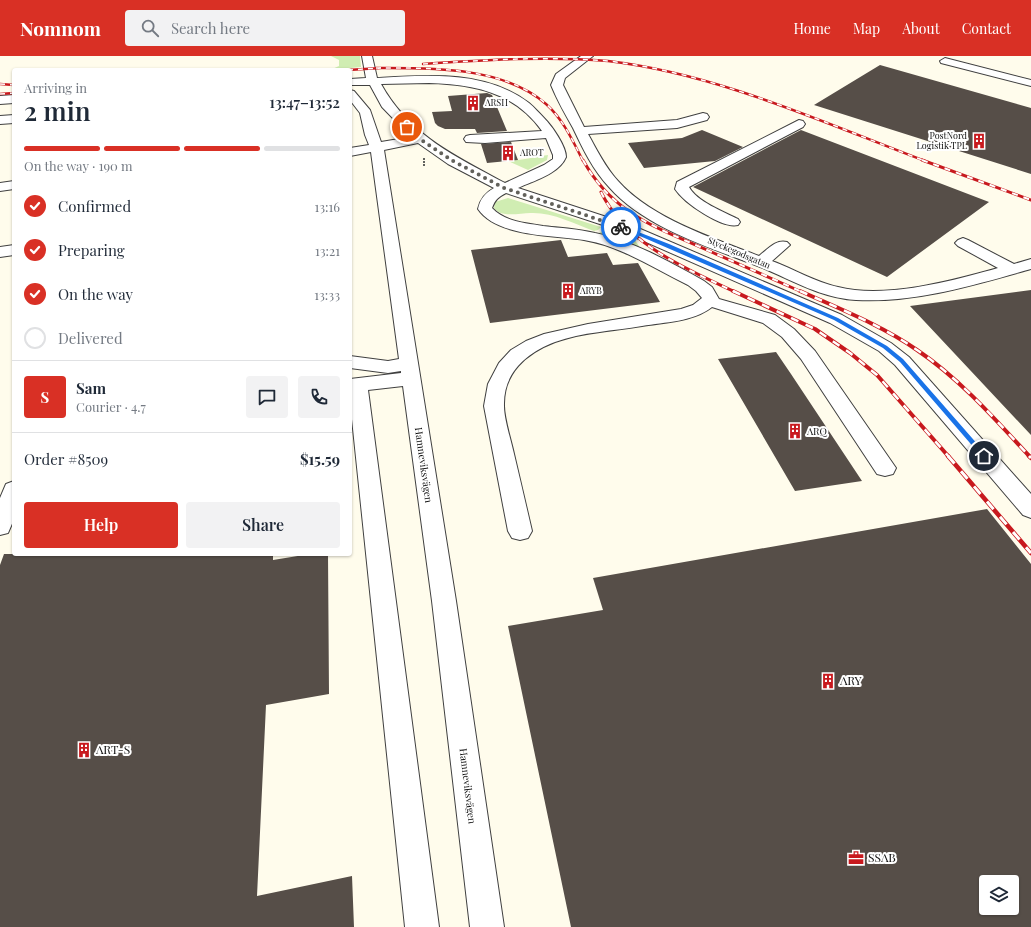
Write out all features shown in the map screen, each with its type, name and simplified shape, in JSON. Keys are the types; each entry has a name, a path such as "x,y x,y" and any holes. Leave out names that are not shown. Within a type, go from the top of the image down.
{"street":[{"path":"367,56 370,75 386,104 420,139 453,161 504,188 594,217 667,245 836,319 880,344 902,361 1031,510"},
{"name":"Styckegodsgatan","path":"588,56 560,76 556,85 581,131 610,180 632,202 688,232 819,287 839,293 868,296 900,294 949,285 1031,264"},
{"path":"969,56 1031,73"},
{"path":"945,61 1031,83"},
{"path":"352,82 441,80 477,82 492,86 522,102 545,125 560,155 557,163 494,194 487,201 485,209 488,215 506,223 594,237 629,250 698,285 710,293 711,298 709,301 700,308 684,314 562,334 538,342 519,353 501,373 494,390 494,406 520,531"},
{"name":"Hamneviksvägen","path":"352,94 361,105 365,114 370,136 363,150 410,371 445,609 487,927"},
{"path":"0,100 12,99"},
{"path":"581,131 677,124 703,117"},
{"path":"0,120 12,119"},
{"path":"733,222 707,209 688,196 682,189 682,185 799,124"},
{"path":"470,139 550,134"},
{"path":"352,164 368,156 363,150 420,139"},
{"path":"0,178 12,177"},
{"path":"0,187 12,185"},
{"path":"962,243 1011,270"},
{"path":"761,262 782,245"},
{"path":"0,252 12,250"},
{"path":"709,301 769,319 788,333 808,355 886,468"},
{"path":"410,371 353,378 422,927"},
{"path":"0,526 12,495"}],"green space":[{"path":"331,56 360,56 361,67 334,68 339,66 339,60"},
{"path":"548,155 547,160 528,170 508,161 524,159"},
{"path":"508,198 601,227 594,231 564,219 541,213 507,214 494,208 495,202"},
{"path":"607,229 634,239 639,246 635,247 599,233"}],"building":[{"name":"PostNord Logistik TPL","path":"880,65 1031,108 1031,174 814,105"},
{"path":"487,93 492,95 507,131 477,133 475,129 445,129 435,123 432,112 452,111 448,96"},
{"path":"702,130 743,147 715,161 644,168 628,143 682,138"},
{"path":"801,130 989,202 887,277 693,187"},
{"name":"AROT","path":"511,142 518,160 487,163 481,144"},
{"name":"ARYB","path":"561,240 568,257 607,253 613,265 638,263 660,302 490,323 471,250"},
{"path":"1031,290 1031,435 910,306"},
{"name":"ARQ","path":"776,352 862,481 795,491 718,359"},
{"path":"987,509 1031,564 1031,927 571,927 508,626 603,610 593,578"},
{"path":"4,554 12,554 12,556 273,556 273,560 298,556 328,556 329,694 266,705 257,896 352,876 354,927 0,927 0,565"}],"railway":[{"path":"423,64 492,60 562,59 608,61 649,67 729,88 769,101 925,161"},
{"path":"376,68 381,68"},
{"path":"352,70 381,68"},
{"path":"381,68 442,69 488,76 509,82 529,92 546,104 558,116 583,161"},
{"path":"0,84 12,85"},
{"path":"0,94 12,93"},
{"path":"583,160 607,193 621,206 636,216 670,234 802,292"},
{"path":"922,160 1031,200"},
{"path":"601,192 612,211 626,227 642,241 677,264 735,292"},
{"path":"733,291 815,329 850,353 877,375 949,457"},
{"path":"800,291 875,325 933,361 976,400 1030,457"},
{"path":"948,456 1031,553"}],"way so far":[{"path":"407,127 432,148 471,172 504,188 621,227"}],"place":[{"name":"ARSH","path":"473,103"},
{"name":"PostNord Logistik TPL","path":"979,141"},
{"name":"AROT","path":"508,153"},
{"name":"ARYB","path":"568,291"},
{"name":"ARQ","path":"795,431"},
{"name":"ARY","path":"828,681"},
{"name":"ART-S","path":"84,750"},
{"name":"SSAB","path":"856,858"}],"route":[{"path":"621,227 667,245 836,319 885,347 902,361 984,456"}]}
